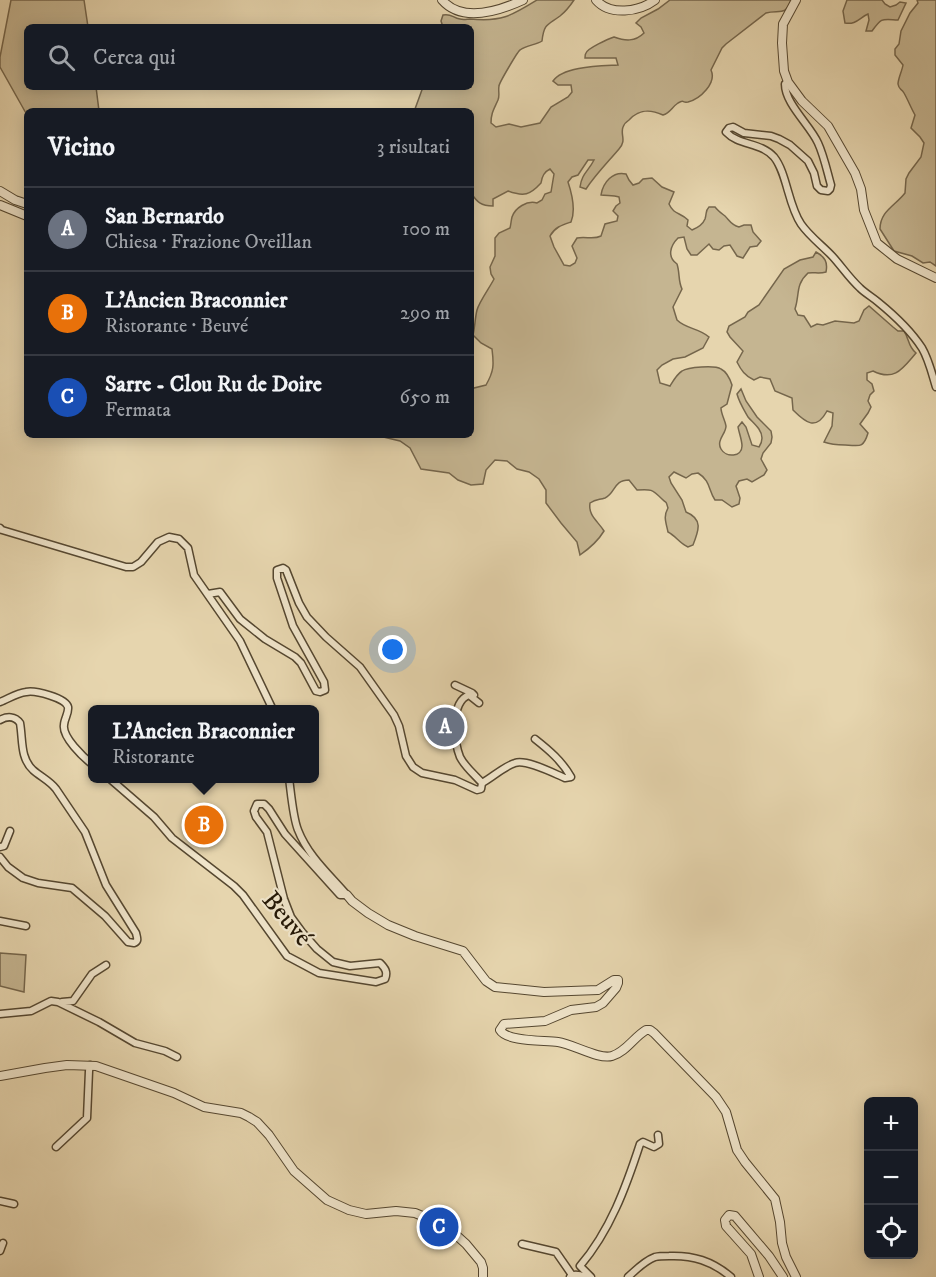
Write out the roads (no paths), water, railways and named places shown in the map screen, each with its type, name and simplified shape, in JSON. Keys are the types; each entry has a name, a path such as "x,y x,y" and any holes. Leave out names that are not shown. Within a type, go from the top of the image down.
{"street":[{"path":"442,0 447,6 472,13 494,11 523,0"},
{"path":"596,0 605,9 617,10 647,6 655,0"},
{"path":"796,0 783,24 784,71 788,82 802,101 828,126 855,173 861,189 864,210 877,243 897,259 936,278"},
{"path":"788,82 785,84 785,89 790,101 818,144 831,185 828,191 820,190 817,186 808,161 779,139 744,133 733,127 726,132 735,139 767,151 775,158 782,171 788,196 800,223 859,288 879,302 913,336 923,349 936,387"},
{"path":"0,191 24,203"},
{"path":"0,204 24,215"},
{"path":"0,528 126,567 133,567 141,562 158,542 169,537 179,539 188,548 194,575 240,641 271,705"},
{"path":"208,594 220,592 240,619 265,639 295,657 301,663 316,691 320,692 325,690 324,682 293,626 277,578 277,570 283,568 286,570 307,617 360,667 394,715 406,756 413,767 423,773 455,780 477,790 481,789 482,783 519,762 565,778 571,777 553,754 535,739"},
{"path":"455,685 472,693 479,703 469,695 465,696 455,715 457,747 461,760 482,783"},
{"path":"0,702 31,691 64,700 68,704 68,711 63,731 88,760"},
{"path":"0,720 9,717 20,723 23,750 28,764 57,789 85,832 106,885 138,940 134,943 128,942 105,916 72,888 38,883 23,878 8,867 0,857"},
{"name":"Beuvé","path":"115,783 154,817 172,838 243,895 287,956 326,975 376,982 385,979 387,975 385,968 380,963 350,966 333,962 317,949 291,917 284,899 267,832 254,811 257,804 264,804 269,809 285,834 340,896 346,895"},
{"path":"290,783 297,830 308,850 346,895 368,913 388,925 415,936 464,951 486,981 495,987 544,992 598,990 618,980 616,988 603,1003 596,1007 571,1010 545,1021 504,1024 500,1030 504,1035 513,1038 560,1042 602,1056 612,1056 620,1052 646,1030 654,1033 716,1097 726,1112 737,1150 775,1199 782,1243 796,1277"},
{"path":"0,847 4,846 10,831"},
{"path":"0,921 26,926"},
{"path":"0,1014 31,1011 51,1001 73,1001 92,974 106,964"},
{"path":"58,1002 135,1043 177,1057"},
{"path":"0,1076 67,1065 90,1065 109,1069 174,1093 204,1107 241,1113 257,1122 294,1171 327,1200 366,1214 396,1211 415,1213 427,1218 448,1229 466,1244 481,1262 483,1277"},
{"path":"56,1147 87,1118 90,1065"},
{"path":"591,1277 580,1266 590,1254 618,1206 640,1144 643,1142 654,1147 659,1144 658,1135"},
{"path":"0,1201 14,1204"},
{"path":"759,1277 751,1254 726,1226 725,1220 729,1215 735,1216 770,1256 783,1277"},
{"path":"0,1251 3,1243"},
{"path":"522,1244 556,1252 571,1276 585,1277"},
{"path":"628,1277 644,1263 656,1257 672,1256 702,1259 731,1277"}],"place":[{"name":"San Bernardo","path":"445,727"},
{"name":"L'Ancien Braconnier","path":"204,825"},
{"name":"Sarre - Clou Ru de Doire","path":"439,1227"}]}
